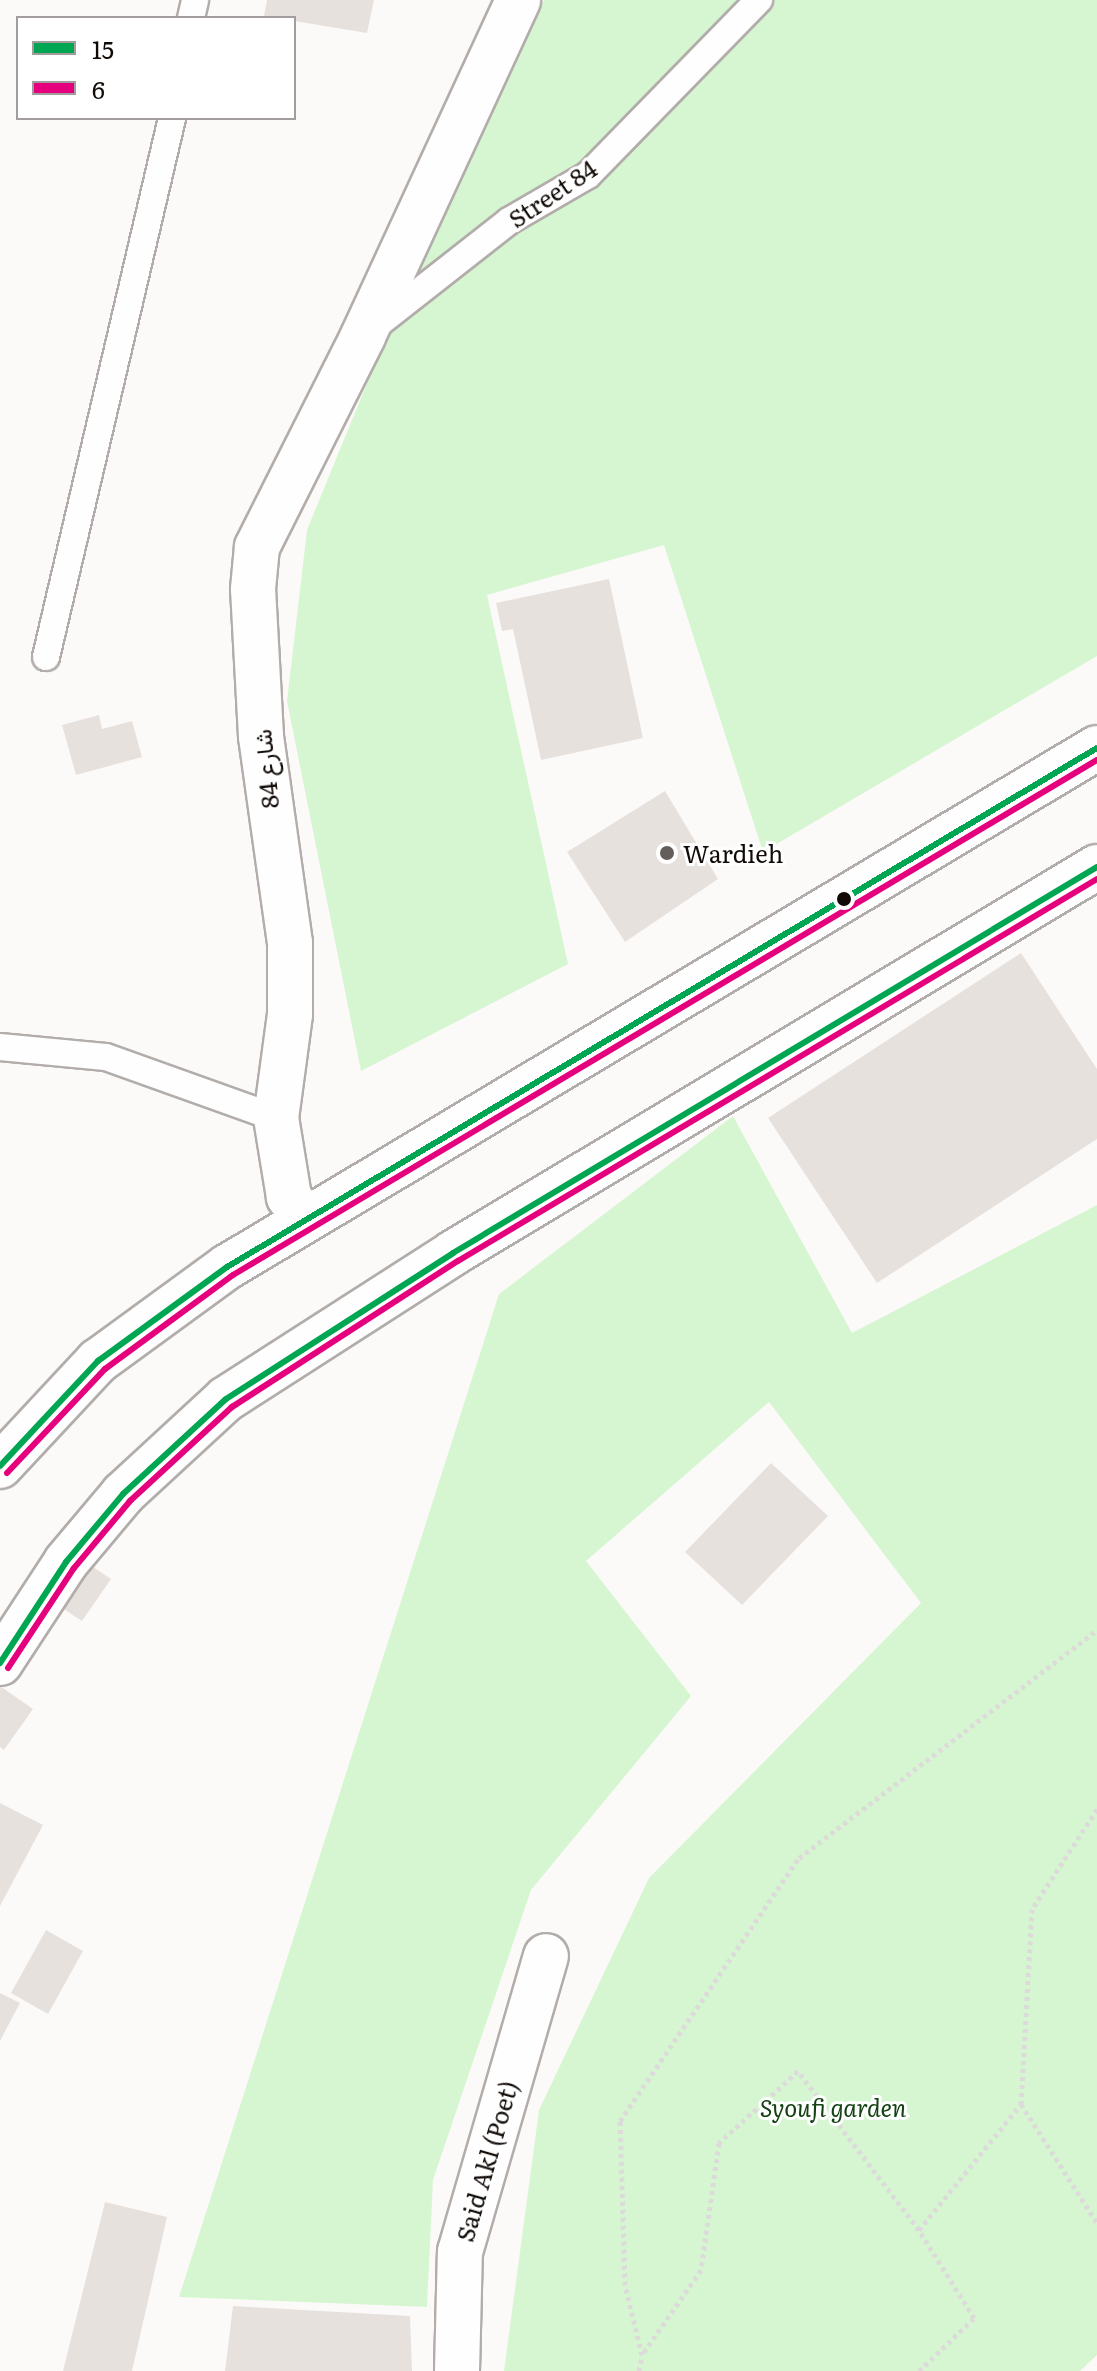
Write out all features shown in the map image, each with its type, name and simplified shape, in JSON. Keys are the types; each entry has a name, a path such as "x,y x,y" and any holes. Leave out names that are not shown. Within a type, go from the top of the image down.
{"main road":[{"name":"شارع 84","path":"306,1219 289,1197 276,1118 290,1014 290,943 261,736 253,589 257,547 363,336 518,0"},
{"path":"0,1466 98,1361 227,1267 1097,748"},
{"path":"0,1663 66,1562 123,1494 226,1399 453,1253 1097,867"},
{"name":"Said Akl (Poet)","path":"457,2371 460,2252 546,1956"}],"lane":[{"name":"Street 84","path":"363,336 509,221 588,175 759,0"},
{"path":"46,657 172,120"},
{"path":"0,1047 106,1057 276,1118"}],"path":[{"path":"642,2355 625,2285 620,2121 799,1858 1097,1630"},
{"path":"919,2230 1021,2104 1032,1909 1097,1809"},
{"path":"639,2371 642,2355 701,2270 719,2143 798,2071 919,2230 974,2318 919,2371"},
{"path":"1021,2104 1097,2223"}],"green space":[{"path":"544,0 1097,0 1097,656 763,852 664,545 487,595 568,964 361,1071 287,701 307,530 408,283"},
{"name":"Syoufi garden","path":"733,1116 852,1333 1097,1205 1097,2355 1080,2371 504,2371 539,2110 649,1878 921,1603 769,1402 586,1561 691,1696 531,1890 433,2180 427,2307 179,2297 499,1294"}],"building":[{"path":"267,0 374,0 367,33 296,21 296,16 264,16"},
{"path":"609,579 643,738 541,760 513,629 502,631 496,603"},
{"path":"99,715 102,729 132,721 142,757 76,775 62,725"},
{"path":"665,791 718,879 625,942 567,852"},
{"path":"1021,953 1097,1069 1097,1139 877,1283 768,1118"},
{"path":"771,1463 828,1516 742,1605 685,1552"},
{"path":"78,1557 111,1579 82,1621 50,1600"},
{"path":"0,1686 33,1709 4,1750 0,1747"},
{"path":"0,1803 43,1825 0,1906"},
{"path":"46,1930 83,1951 48,2014 11,1993"},
{"path":"0,1993 20,2003 0,2041"},
{"path":"105,2202 167,2217 132,2371 63,2371"},
{"path":"233,2306 410,2316 412,2371 225,2371"}],"transit line":[{"name":"15","path":"0,1466 98,1361 227,1267 1097,748"},
{"name":"6","path":"7,1473 105,1369 233,1275 1097,760"},
{"name":"15","path":"0,1663 66,1562 123,1494 226,1399 453,1253 1097,867"},
{"name":"6","path":"8,1668 74,1568 130,1501 232,1407 458,1261 1097,879"}],"place":[{"name":"Wardieh","path":"667,853"}]}
